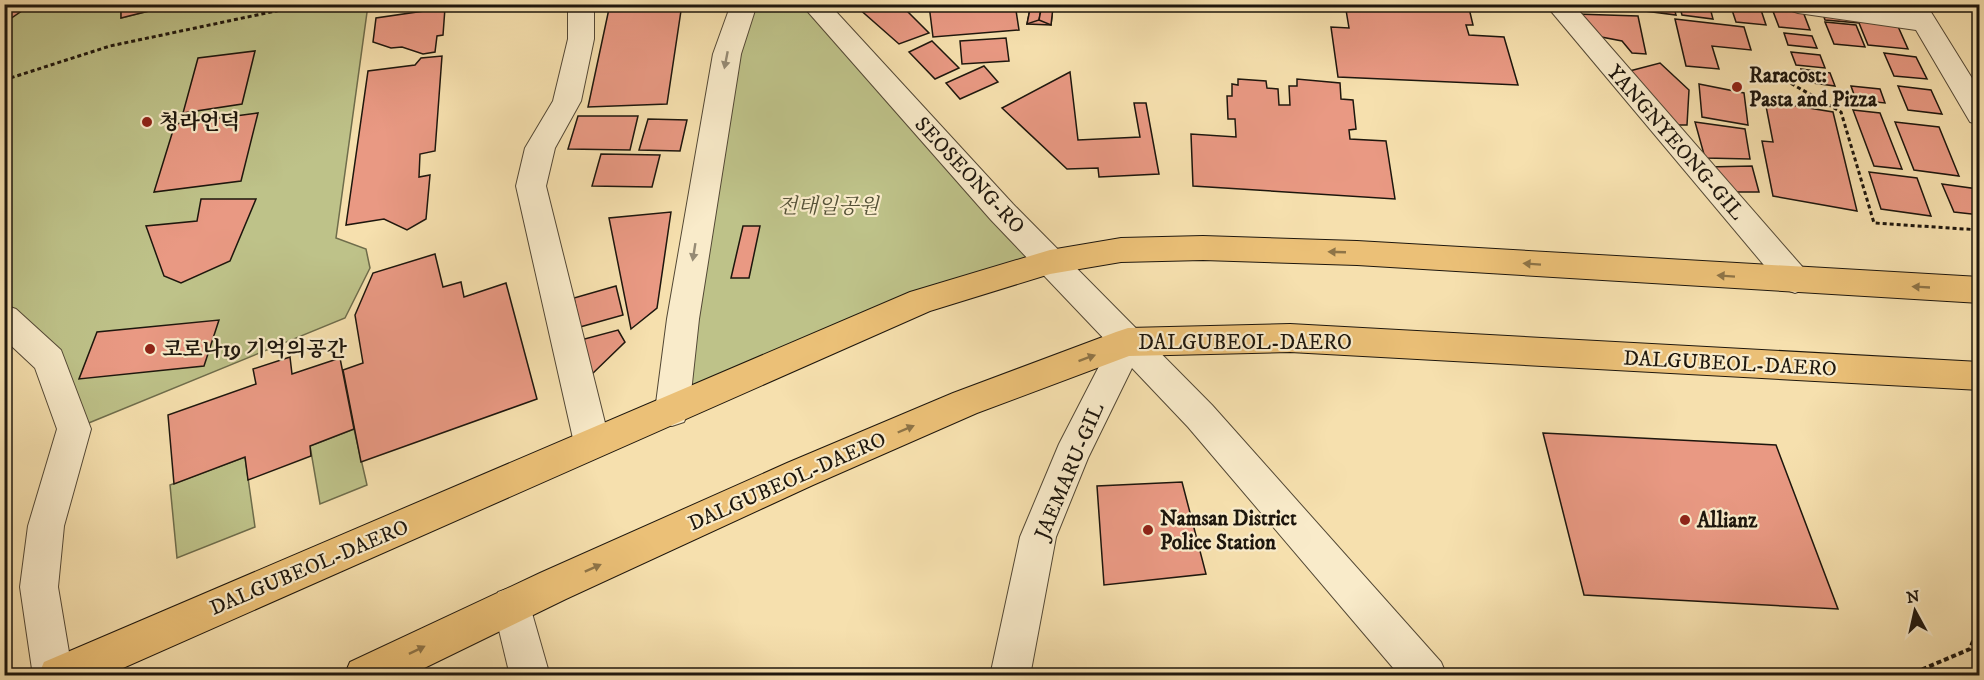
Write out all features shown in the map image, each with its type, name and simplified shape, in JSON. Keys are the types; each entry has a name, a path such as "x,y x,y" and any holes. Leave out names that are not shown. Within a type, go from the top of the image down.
{"main road":[{"name":"DALGUBEOL-DAERO","path":"58,675 592,443 672,411 921,301 1050,261 1121,250 1203,248 1357,253 1980,290"},
{"name":"DALGUBEOL-DAERO","path":"364,675 800,474 965,403 1128,342 1290,338 1980,376"}],"street":[{"path":"581,4 581,39 567,101 540,148 531,186 592,443"},
{"path":"672,411 683,319 727,54 744,4"},
{"name":"SEOSEONG-RO","path":"814,4 1050,261 1200,416 1427,675"},
{"name":"YANGNYEONG-GIL","path":"1558,4 1795,280"},
{"path":"1798,4 1919,14 1980,115"},
{"path":"4,318 49,360 74,429 46,526 39,587 53,675"},
{"name":"JAEMARU-GIL","path":"1010,675 1038,537 1071,455 1128,342"},
{"path":"512,605 530,675"}],"path":[{"path":"4,80 110,46 309,4"},
{"path":"1785,80 1841,112 1874,223 1980,230"},
{"path":"1917,675 1923,669 1970,649 1980,623"}],"green space":[{"path":"177,4 368,5 336,238 366,249 370,268 345,318 74,429 5,318 4,5 121,5 121,18"},
{"name":"전태일공원","path":"744,5 816,5 1050,262 672,411"},
{"path":"354,429 367,485 320,504 310,446"},
{"path":"245,457 255,527 177,558 170,485"}],"building":[{"path":"4,4 32,4 4,23"},
{"path":"121,4 177,4 121,18"},
{"path":"610,4 682,4 667,104 588,107"},
{"path":"900,4 929,33 899,44 857,7"},
{"path":"1015,4 1019,30 933,37 929,5"},
{"path":"1031,4 1076,4 1075,8 1053,7 1051,25 1027,24"},
{"path":"1031,4 1042,4 1039,20 1027,24"},
{"path":"1042,4 1053,7 1051,25 1039,20"},
{"path":"1345,4 1468,4 1473,25 1466,25 1469,35 1504,37 1518,85 1338,77 1331,27 1349,28"},
{"path":"1599,4 1637,4 1639,9 1600,6"},
{"path":"1644,4 1673,4 1676,15 1645,11"},
{"path":"1679,4 1709,4 1713,19 1682,15"},
{"path":"1730,4 1759,4 1766,25 1736,22"},
{"path":"1969,4 1980,4 1980,20"},
{"path":"1771,6 1802,9 1810,30 1779,27"},
{"path":"445,8 443,35 437,36 435,52 423,54 402,47 391,48 373,42 376,18"},
{"path":"1575,14 1638,16 1646,54 1632,53 1622,41 1591,35"},
{"path":"1823,14 1896,22 1908,49 1868,45 1859,23 1825,20"},
{"path":"1675,19 1744,27 1751,50 1712,46 1719,69 1686,66"},
{"path":"1825,22 1856,25 1865,47 1834,44"},
{"path":"1784,33 1812,36 1817,48 1788,45"},
{"path":"1006,38 1009,61 962,64 960,41"},
{"path":"932,41 959,68 935,79 909,52"},
{"path":"255,51 242,104 183,113 198,58"},
{"path":"1791,52 1820,55 1825,68 1796,65"},
{"path":"1884,53 1916,57 1927,79 1894,76"},
{"path":"442,56 435,151 420,154 419,177 430,175 426,219 407,230 384,219 346,225 368,71 415,65 421,58"},
{"path":"1660,63 1689,90 1687,125 1669,125 1622,73"},
{"path":"984,66 998,82 960,99 946,83"},
{"path":"1801,69 1830,73 1835,86 1806,82"},
{"path":"1070,72 1078,140 1140,137 1134,103 1146,103 1159,174 1099,177 1098,168 1067,169 1002,108"},
{"path":"1238,79 1266,81 1267,88 1278,89 1279,105 1290,105 1289,86 1297,86 1297,79 1340,83 1341,99 1353,100 1356,129 1349,130 1350,139 1386,141 1395,199 1193,186 1191,134 1236,137 1235,119 1228,119 1227,96 1232,96 1232,84 1238,85"},
{"path":"1699,84 1744,93 1748,125 1702,117"},
{"path":"1851,86 1880,89 1885,103 1856,100"},
{"path":"1898,86 1931,90 1942,114 1908,110"},
{"path":"1765,101 1833,112 1857,211 1773,196 1762,141 1773,142"},
{"path":"1853,110 1880,113 1902,169 1874,166"},
{"path":"258,113 241,181 154,192 175,124"},
{"path":"578,116 638,116 630,150 568,149"},
{"path":"648,119 687,120 680,151 639,150"},
{"path":"1695,122 1745,129 1750,159 1705,158"},
{"path":"1895,122 1939,127 1959,176 1914,170"},
{"path":"601,154 660,155 652,187 592,186"},
{"path":"1752,166 1759,192 1728,192 1707,167"},
{"path":"1869,172 1917,178 1931,216 1881,209"},
{"path":"1942,184 1978,189 1980,215 1954,212"},
{"path":"201,199 256,199 230,261 181,283 164,276 146,226 197,221"},
{"path":"671,212 657,308 631,329 609,218"},
{"path":"743,226 760,226 749,278 731,278"},
{"path":"435,254 443,287 461,282 464,297 506,283 537,399 361,462 343,370 363,363 355,315 373,273"},
{"path":"616,286 623,315 580,327 574,298"},
{"name":"코로나19 기억의공간","path":"219,320 204,366 79,379 97,332"},
{"path":"618,330 625,342 589,377 577,341"},
{"path":"290,357 292,374 340,358 354,429 310,446 311,456 248,480 245,457 174,484 168,415 256,384 253,369"},
{"name":"Allianz","path":"1543,433 1776,445 1838,609 1584,595"},
{"name":"Namsan District Police Station","path":"1182,482 1206,574 1104,585 1097,486"}],"place":[{"name":"Raracost: Pasta and Pizza","path":"1737,87"},
{"name":"청라언덕","path":"147,122"},
{"name":"코로나19 기억의공간","path":"150,349"},
{"name":"Allianz","path":"1685,520"},
{"name":"Namsan District Police Station","path":"1148,530"}]}
